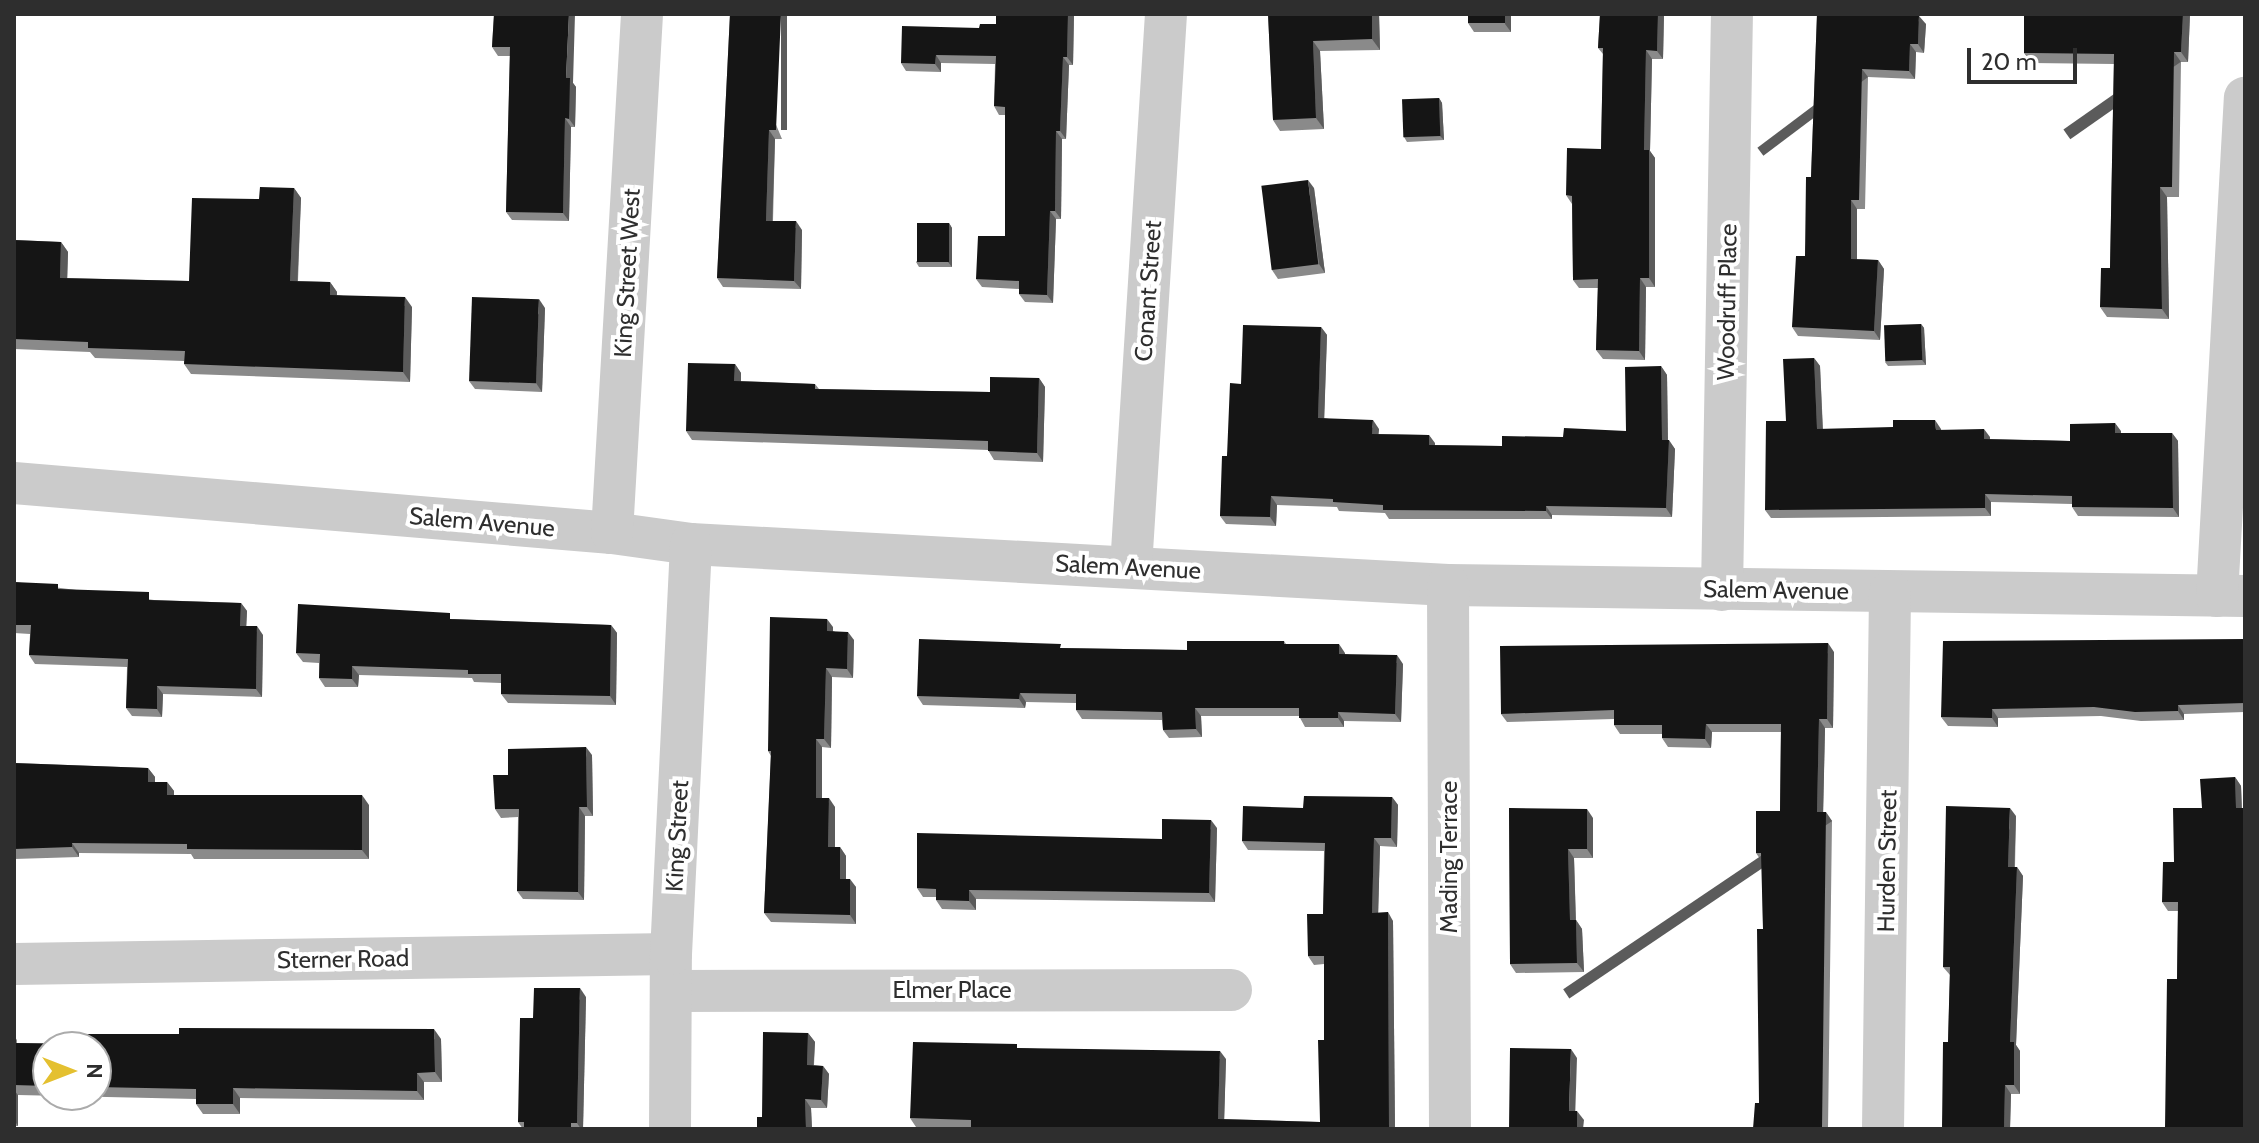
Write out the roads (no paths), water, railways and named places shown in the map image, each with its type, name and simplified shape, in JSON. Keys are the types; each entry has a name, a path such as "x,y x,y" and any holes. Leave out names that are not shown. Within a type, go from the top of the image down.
{"street":[{"name":"King Street West","path":"612,533 642,14"},
{"name":"Conant Street","path":"1131,567 1166,14"},
{"name":"Woodruff Place","path":"1722,590 1732,14"},
{"path":"2231,596 2245,98"},
{"name":"Salem Avenue","path":"14,483 612,533 691,544 1448,585 2231,596"},
{"name":"King Street","path":"670,1129 672,972 691,544"},
{"name":"Mading Terrace","path":"1448,585 1450,1129"},
{"name":"Hurden Street","path":"1883,1129 1890,592"},
{"name":"Sterner Road","path":"14,964 672,972"},
{"name":"Elmer Place","path":"672,972 1231,990"}]}
